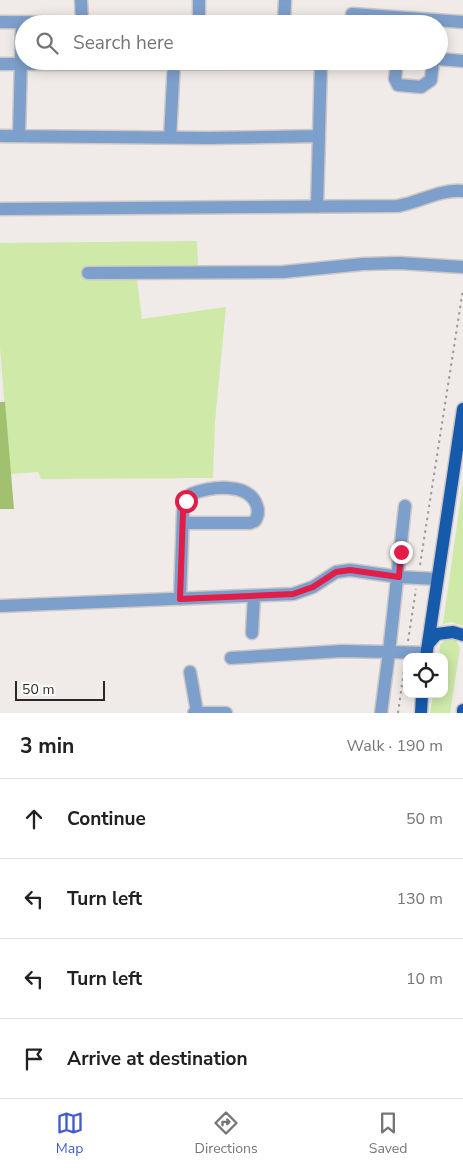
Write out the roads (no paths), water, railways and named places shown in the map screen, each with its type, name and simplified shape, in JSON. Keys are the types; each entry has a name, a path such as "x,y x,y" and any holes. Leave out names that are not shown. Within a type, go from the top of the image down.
{"main road":[{"path":"426,651 463,409"},
{"path":"426,651 437,634 453,632 463,635"},
{"path":"421,713 422,698"}],"street":[{"path":"81,0 82,15"},
{"path":"199,0 199,15"},
{"path":"284,15 285,0"},
{"path":"352,14 366,15"},
{"path":"448,21 463,22"},
{"path":"0,22 15,22"},
{"path":"448,59 463,60"},
{"path":"0,64 15,63"},
{"path":"19,136 21,70"},
{"path":"170,138 174,70"},
{"path":"317,207 321,70"},
{"path":"396,70 395,79 398,85 421,87 431,80 432,70"},
{"path":"0,136 170,138 319,136"},
{"path":"0,208 398,206 416,203 431,195 452,190 463,191"},
{"path":"88,273 283,272 426,263 463,267"},
{"path":"180,599 183,523 186,501 191,494 201,490 241,490 249,494 255,501 258,513 255,521 250,523 183,523"},
{"path":"381,713 399,577 405,506"},
{"path":"0,606 293,594 313,587 336,572 350,570 399,577 437,579"},
{"path":"252,633 254,596"},
{"path":"231,658 342,651 406,653 426,651"},
{"path":"190,672 196,713 226,713"}]}
